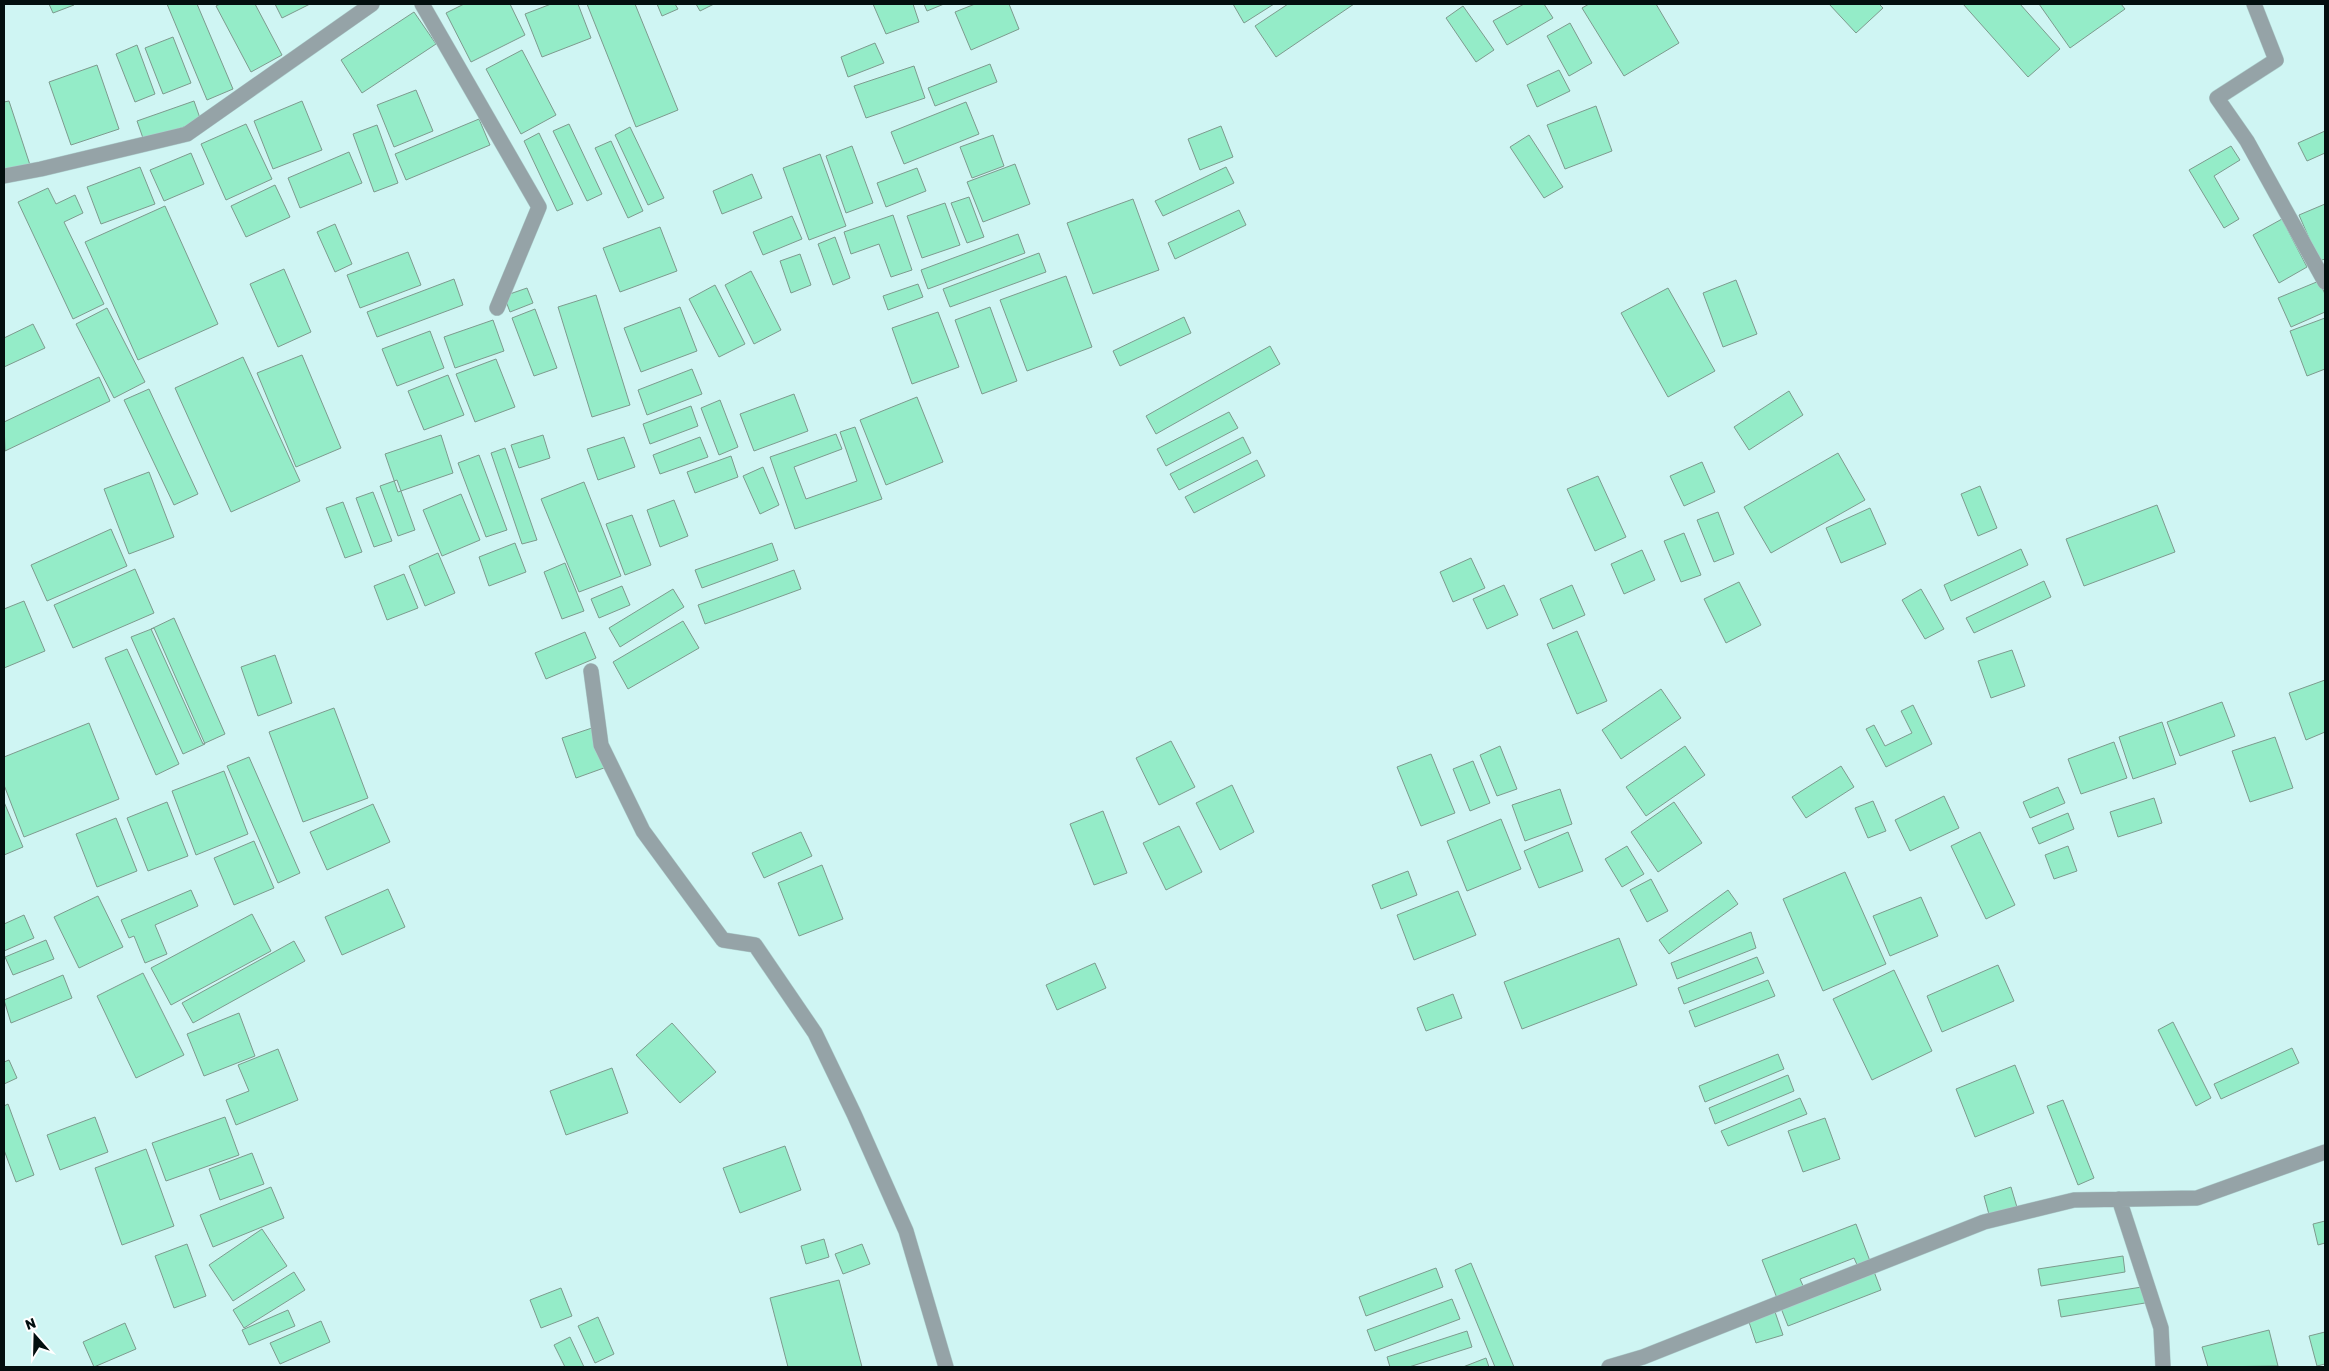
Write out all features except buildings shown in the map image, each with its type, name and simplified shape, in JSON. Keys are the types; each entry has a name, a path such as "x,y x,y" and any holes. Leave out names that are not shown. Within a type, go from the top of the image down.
{"street":[{"path":"4,176 41,170 187,134 372,4"},
{"path":"422,4 539,207 497,308"},
{"path":"2254,4 2276,60 2217,98 2247,141 2325,282"},
{"path":"591,671 601,745 643,831 723,940 755,945 815,1033 854,1114 906,1231 946,1367"},
{"path":"1609,1367 1644,1357 1984,1222 2074,1200 2196,1198 2325,1152"},
{"path":"2119,1199 2162,1328 2163,1367"}]}
